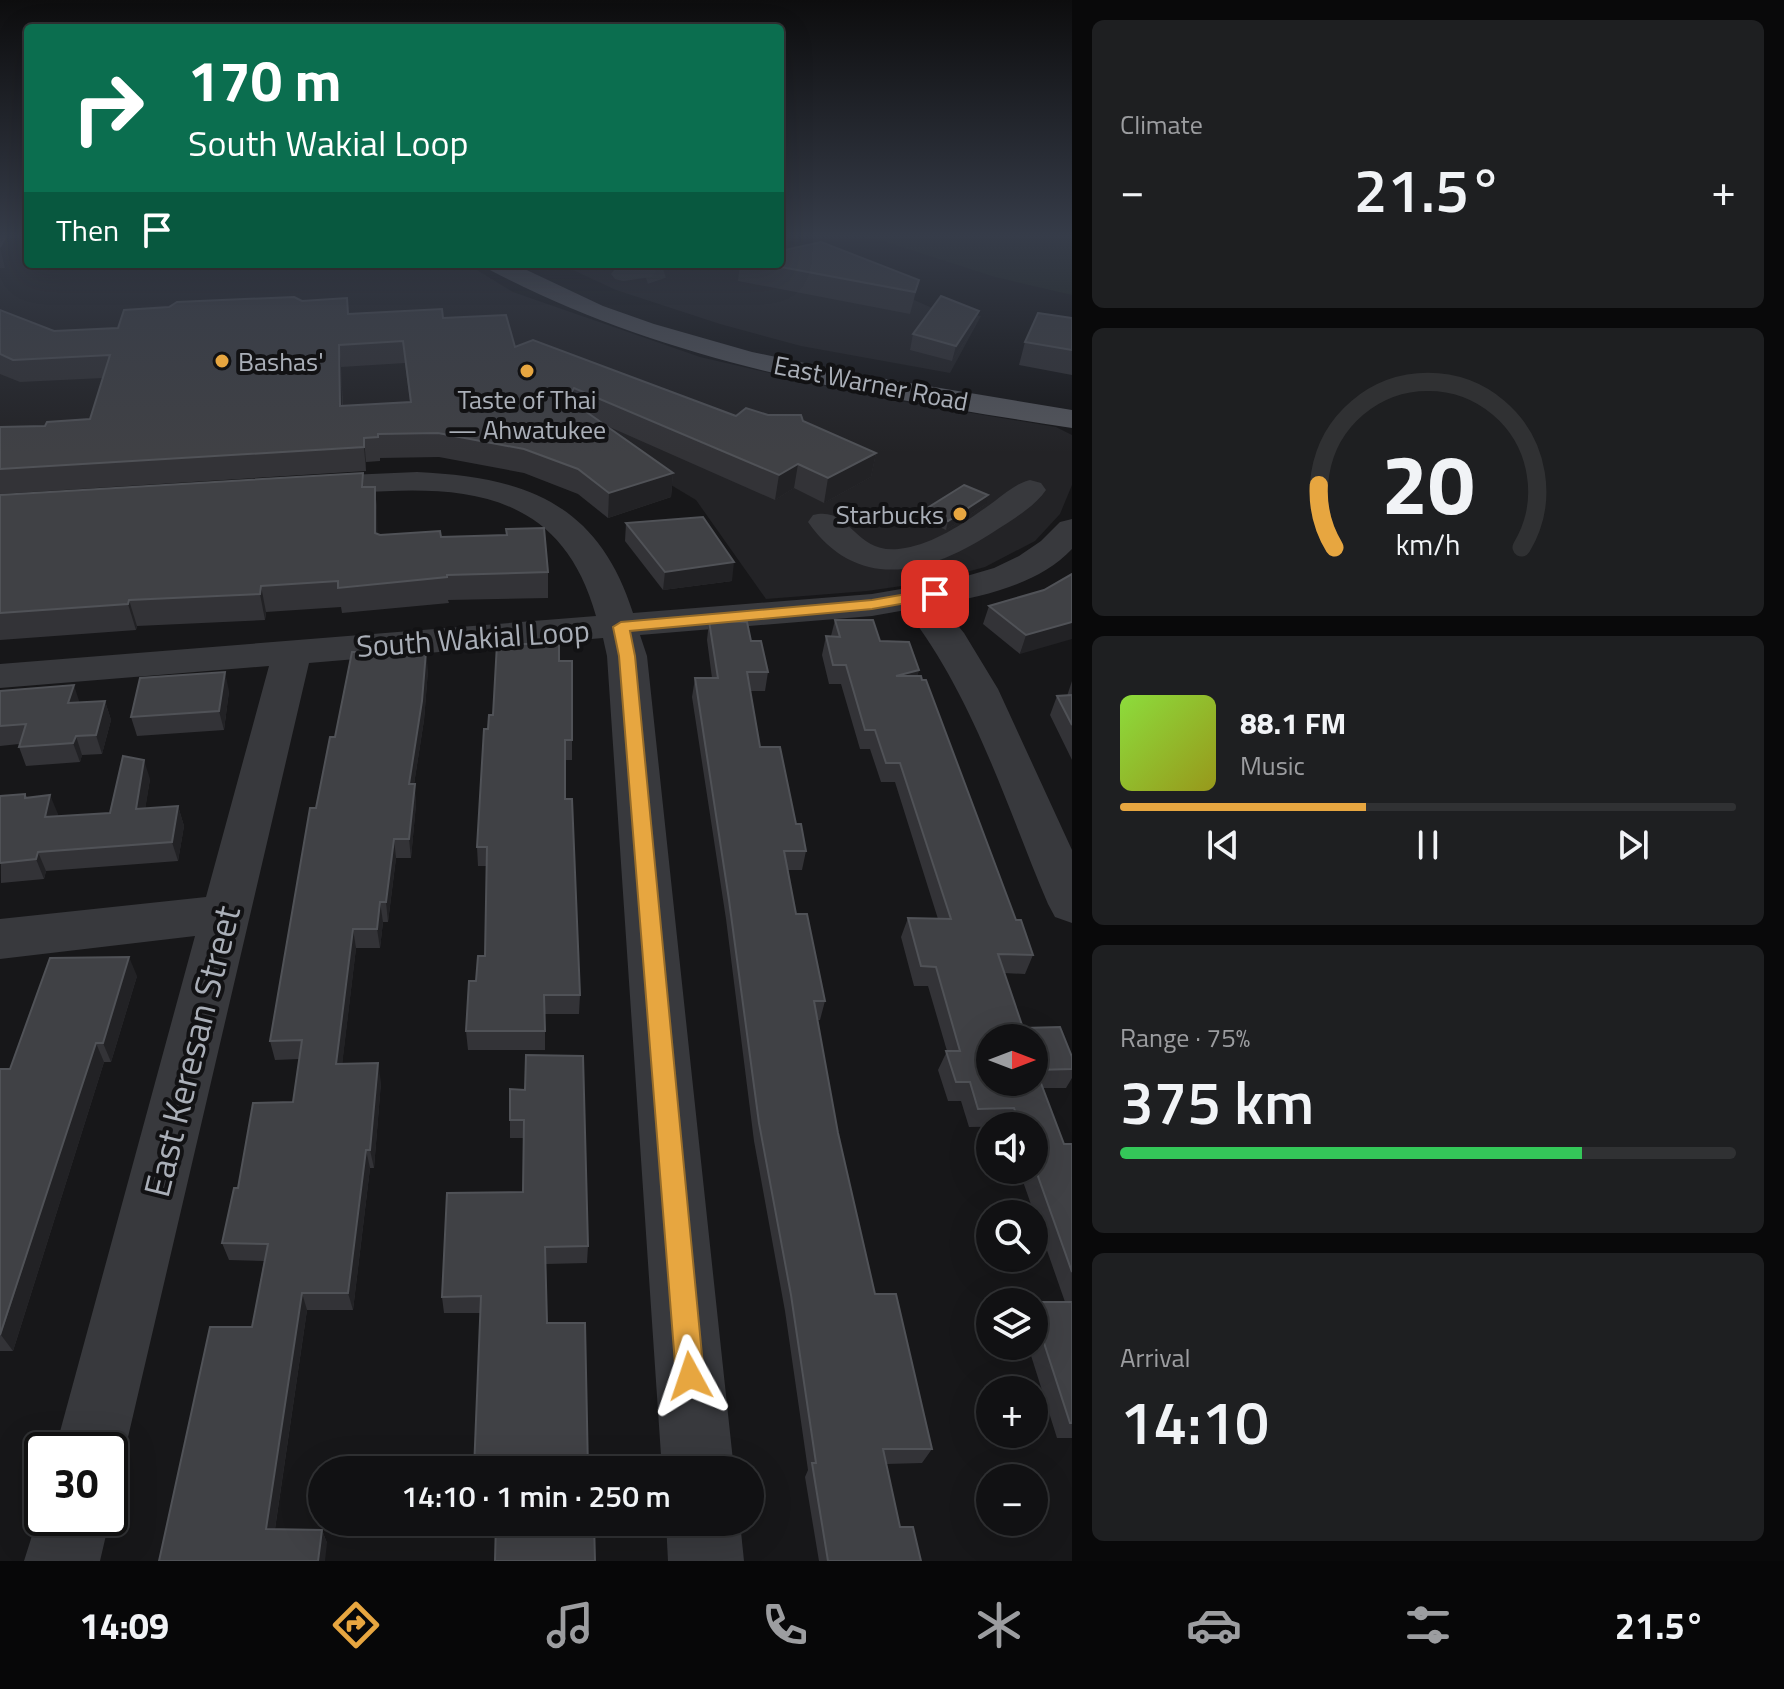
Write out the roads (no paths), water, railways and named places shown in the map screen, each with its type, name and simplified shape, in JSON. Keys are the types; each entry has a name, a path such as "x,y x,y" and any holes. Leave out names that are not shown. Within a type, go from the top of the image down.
{"main road":[{"name":"East Warner Road","path":"579,307 720,353 1072,398"},
{"name":"East Warner Road","path":"637,307 844,370 1072,419"}],"street":[{"path":"277,489 431,480 476,484 514,494 540,505 563,521 582,545 616,609 627,656 697,1456"},
{"path":"825,522 853,550 879,560 891,560 921,554 964,539 1030,490"},
{"name":"South Wakial Loop","path":"0,676 872,605 956,590 1008,574 1039,558 1072,529"},
{"path":"914,597 950,641 978,689 1072,904"},
{"name":"East Keresan Street","path":"95,1432 292,652"},
{"path":"0,939 226,914"},
{"path":"62,1561 68,1536"},
{"path":"704,1536 706,1561"}],"place":[{"name":"Bashas'","path":"222,361"},
{"name":"Taste of Thai — Ahwatukee","path":"527,371"},
{"name":"Starbucks","path":"960,514"}]}
